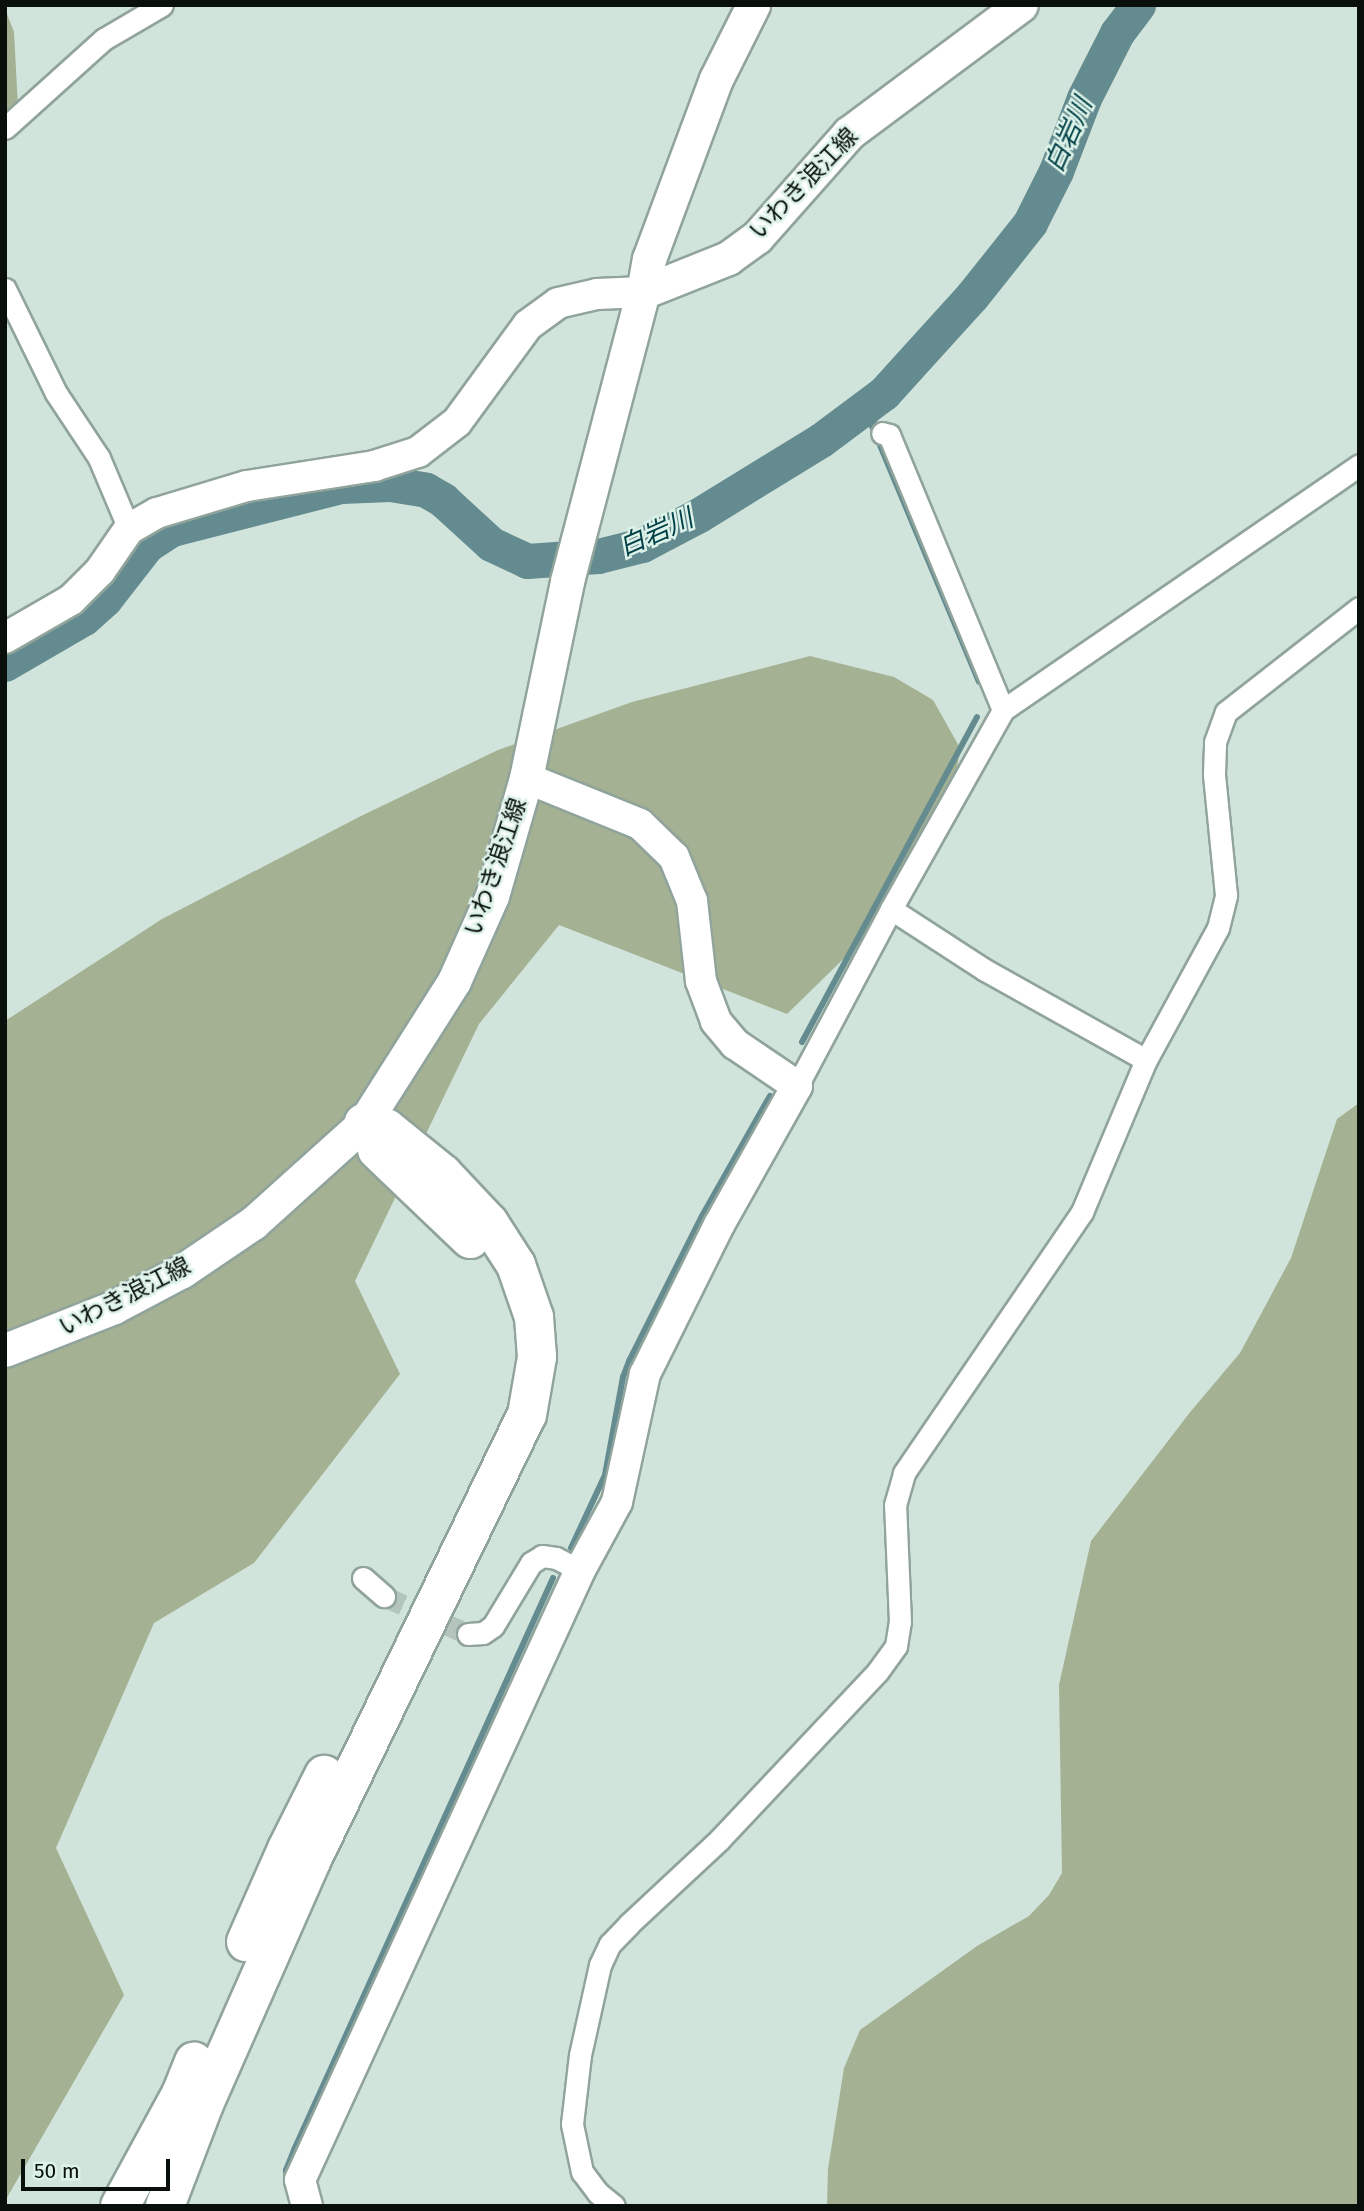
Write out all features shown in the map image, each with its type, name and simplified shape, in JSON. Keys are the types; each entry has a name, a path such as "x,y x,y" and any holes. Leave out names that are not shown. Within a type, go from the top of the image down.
{"highway":[{"path":"126,2200 181,2094 287,1849 456,1514 492,1452 507,1413 516,1357 507,1301 489,1264 463,1231 373,1146 364,1122"},
{"path":"165,2206 204,2104 312,1859 527,1415 537,1357 534,1317 516,1265 489,1223 443,1174 386,1128 364,1122"}],"main road":[{"name":"いわき浪江線","path":"5,1350 114,1307 182,1271 253,1223 364,1122 454,981 492,896 526,778 567,581 643,292 649,259 716,79 753,5"},
{"name":"いわき浪江線","path":"643,292 728,258 757,237 849,133 1021,5"}],"street":[{"path":"5,128 104,39 162,5"},
{"path":"5,289 56,393 99,458 129,529"},
{"path":"5,638 71,600 100,571 129,529 157,513 247,486 374,466 418,452 457,422 528,325 558,303 597,294 643,292"},
{"path":"882,432 889,435 1003,710"},
{"path":"307,2206 300,2180 580,1570 617,1502 645,1374 719,1225 1003,710 1359,465"},
{"path":"614,2206 598,2193 583,2172 572,2124 580,2055 600,1965 610,1944 719,1840 878,1671 896,1646 900,1622 895,1505 904,1473 1082,1212 1146,1060 1218,928 1226,895 1214,774 1215,742 1226,712 1359,608"},
{"path":"526,778 640,824 674,857 692,901 701,981 716,1021 735,1044 797,1086"},
{"path":"891,909 985,970 1146,1060"},
{"path":"468,1634 483,1633 493,1626 531,1563 542,1556 556,1558 580,1570"},
{"path":"363,1578 384,1596"}],"green space":[{"path":"5,9 14,32 18,107 5,124"},
{"path":"810,656 894,677 933,700 960,748 951,811 872,931 787,1014 559,925 479,1024 355,1281 400,1374 254,1563 154,1623 56,1848 124,1995 5,2201 5,1021 162,919 361,816 498,750 632,702"},
{"path":"1359,1103 1359,2206 827,2206 828,2169 844,2068 860,2030 977,1946 1029,1916 1049,1895 1062,1873 1059,1685 1091,1541 1191,1411 1240,1353 1291,1258 1337,1119"}],"waterway":[{"name":"白岩川","path":"5,664 84,618 105,599 147,545 172,529 341,486 390,484 426,490 443,500 491,544 527,561 598,556 642,545 699,515 821,440 884,393 972,296 1030,223 1056,171 1084,98 1117,33 1138,5"},
{"path":"884,393 872,426 979,682"},
{"path":"802,1042 977,717"},
{"path":"571,1548 605,1475 623,1377 629,1361 702,1216 770,1096"},
{"path":"287,2180 286,2170 294,2150 553,1578"}],"tunnel":[{"path":"384,1596 468,1634"}]}
